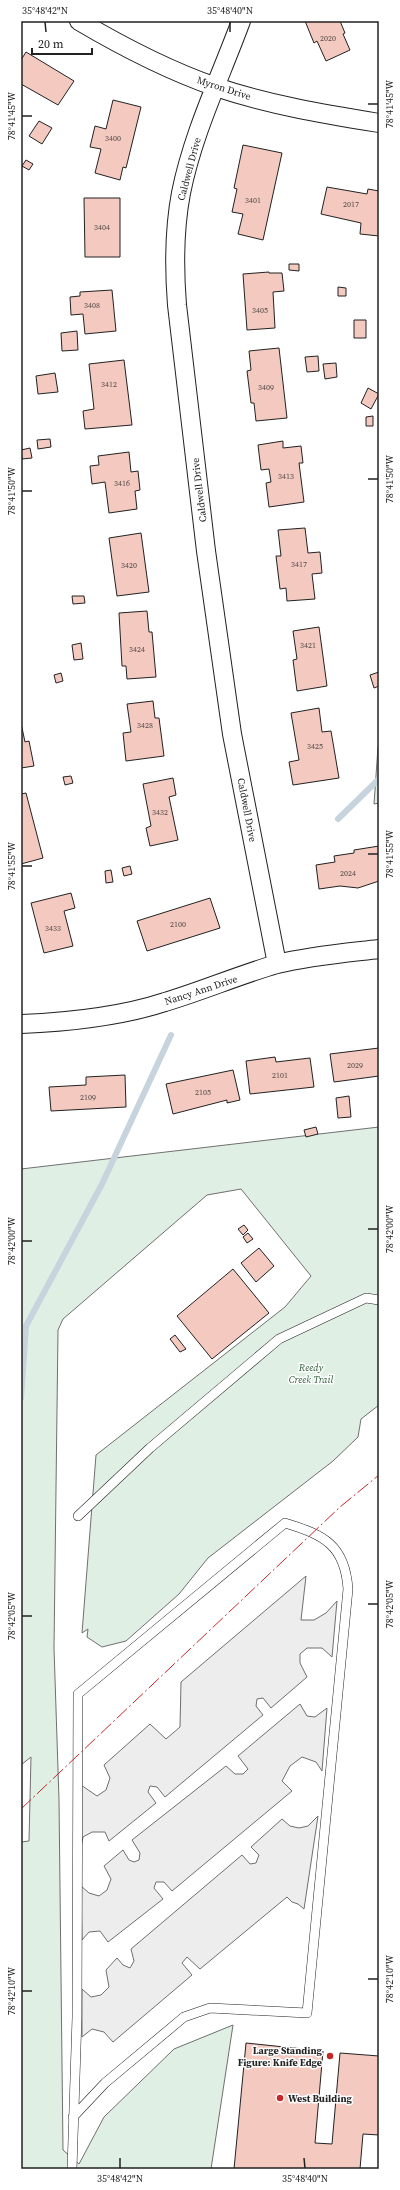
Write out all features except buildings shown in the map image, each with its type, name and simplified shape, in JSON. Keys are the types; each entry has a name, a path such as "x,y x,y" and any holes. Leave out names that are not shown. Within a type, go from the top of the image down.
{"street":[{"name":"Myron Drive","path":"79,21 148,60 216,87 274,104 379,123"},
{"name":"Caldwell Drive","path":"241,21 193,146 181,192 175,242 176,292 206,550 232,734 277,964"},
{"name":"Nancy Ann Drive","path":"21,1024 64,1023 163,1003 277,964 317,956 379,949"}],"lane":[{"path":"78,1516 150,1448 279,1339 366,1298 379,1300"},
{"path":"72,2169 77,2017 78,1694 285,1523 312,1531 323,1538 341,1556 345,1566 348,1589 307,2013 210,2008 184,2017 105,2083 74,2117"}],"green space":[{"path":"379,745 379,803 374,804 378,747"},
{"name":"Reedy Creek Trail","path":"379,1127 379,1405 361,1419 358,1437 333,1461 208,1558 179,1594 126,1641 102,1647 87,1637 88,1629 82,1633 96,1455 285,1307 311,1276 241,1189 207,1195 63,1319 58,1330 54,1648 59,1800 63,2150 79,2164 104,2117 174,2049 233,2025 211,2169 21,2169 21,1842 29,1841 31,1757 21,1765 21,1169"}],"shaded area":[{"path":"306,1576 301,1620 314,1620 326,1613 337,1601 332,1657 322,1648 307,1648 300,1654 300,1663 307,1677 271,1708 263,1698 257,1699 256,1706 263,1715 165,1797 157,1787 150,1786 148,1792 156,1803 109,1841 105,1832 92,1832 83,1837 81,1847 81,1785 97,1796 106,1790 110,1778 104,1765 150,1724 166,1739 180,1727 181,1682"},
{"path":"300,1704 307,1716 315,1717 327,1708 322,1771 316,1762 302,1757 290,1766 282,1781 292,1791 172,1891 164,1882 156,1882 154,1888 163,1899 108,1942 100,1931 89,1932 82,1940 81,1886 89,1893 99,1896 107,1890 111,1879 104,1866 123,1850 129,1860 134,1862 139,1860 140,1853 132,1840 226,1766 235,1774 243,1774 248,1769 238,1756"},
{"path":"318,1816 304,1909 298,1904 292,1902 287,1897 200,1969 187,1957 182,1963 192,1975 113,2042 104,2032 92,2029 82,2037 82,1989 91,1997 101,1995 109,1987 106,1970 117,1958 123,1965 130,1968 134,1961 131,1949 242,1855 250,1864 256,1863 259,1855 251,1847 282,1819 290,1826 299,1828 308,1826"}],"waterway":[{"path":"338,819 379,779"},
{"path":"21,1398 26,1326 102,1184 171,1035"}],"power":[{"path":"21,1809 340,1507 379,1475"}],"place":[{"name":"Large Standing Figure: Knife Edge","path":"330,2056"},
{"name":"West Building","path":"280,2098"}]}
